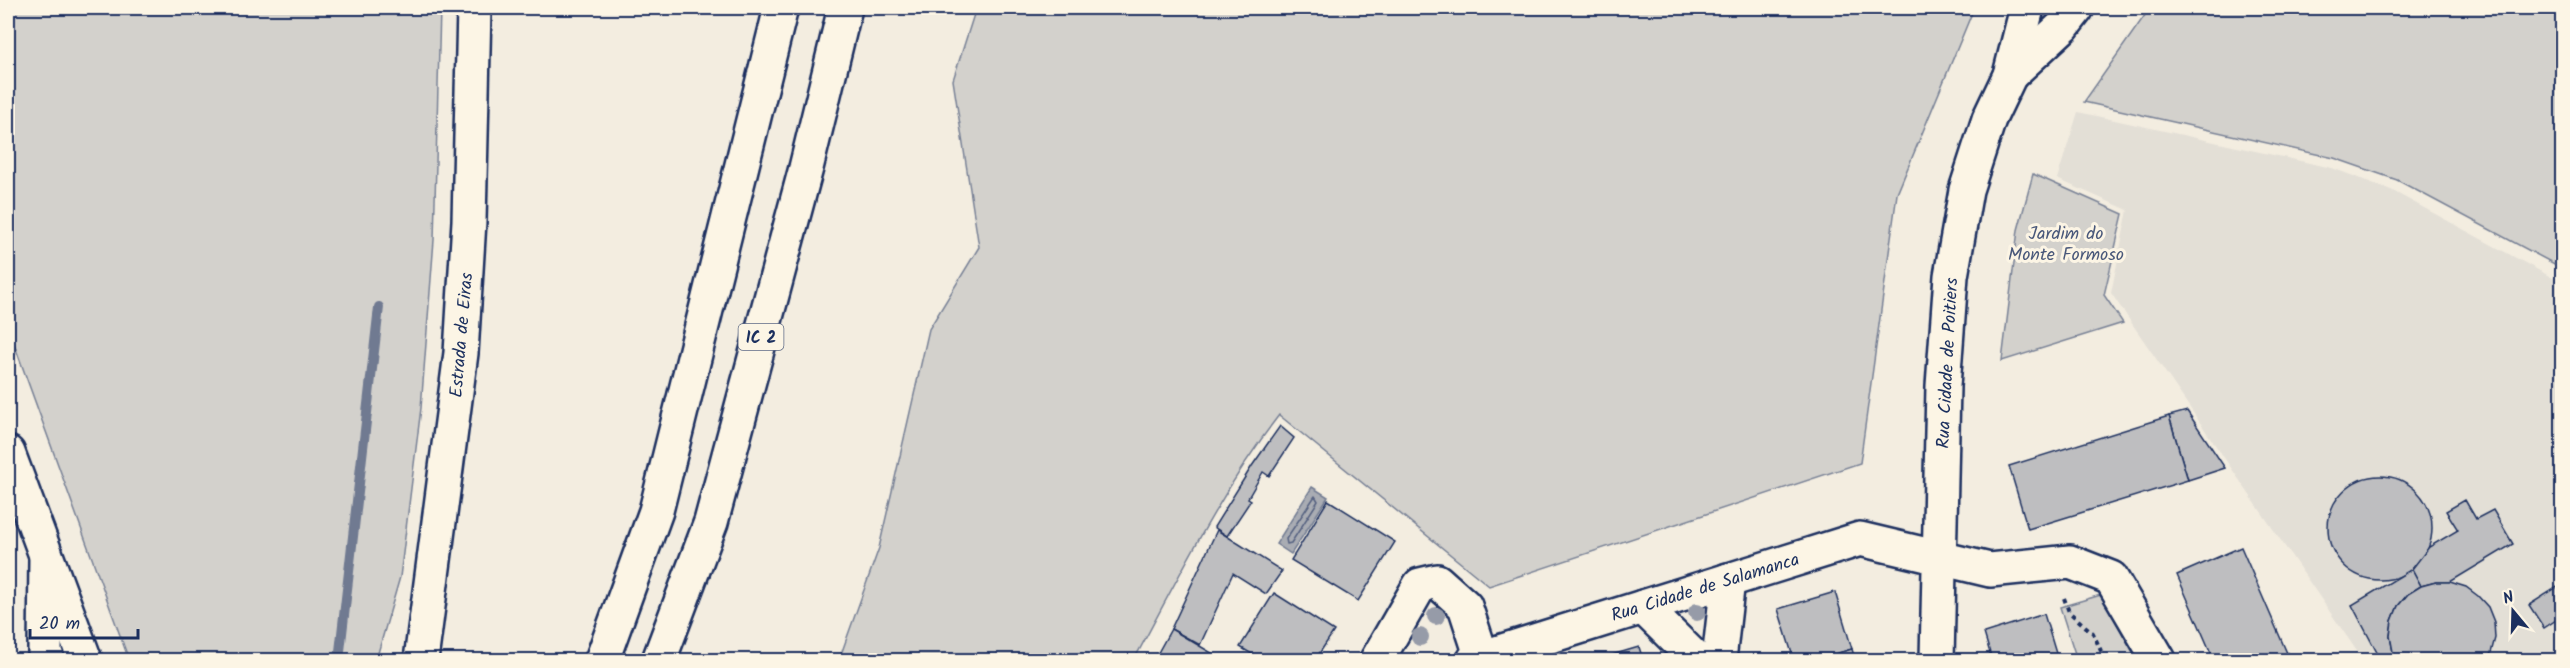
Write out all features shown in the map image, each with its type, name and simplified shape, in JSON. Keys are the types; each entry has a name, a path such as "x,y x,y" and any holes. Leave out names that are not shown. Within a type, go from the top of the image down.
{"main road":[{"name":"Estrada de Eiras","path":"421,660 461,353 469,221 474,8"},
{"path":"602,660 656,511 781,8"},
{"name":"IC 2","path":"658,660 711,522 806,168 845,8"},
{"path":"2010,75 2027,8"},
{"path":"2010,75 2063,26 2077,8"},
{"name":"Rua Cidade de Poitiers","path":"1937,660 1943,386 1951,276 1966,190 1989,120 2010,75"},
{"path":"8,453 85,660"},
{"name":"Rua Cidade de Salamanca","path":"1478,659 1860,538 1990,570 2070,562 2110,578 2160,660"},
{"path":"46,558 45,652 48,660"},
{"path":"1719,660 1728,580"},
{"path":"1377,660 1420,585 1437,581 1465,606 1478,659"},
{"path":"1643,607 1697,660"}],"path":[{"path":"2053,564 2069,612 2093,633 2105,660"}],"shaded area":[{"path":"2078,112 2332,168 2391,190 2562,283 2562,660 2363,660 2111,293 2128,210 2057,179"}],"green space":[{"path":"8,8 440,8 434,240 421,408 400,577 376,660 129,660 8,327"},
{"path":"976,8 1974,8 1897,194 1860,463 1489,586 1279,415 1219,504 1134,660 839,660 879,548 929,329 979,247 953,80"},
{"path":"2150,8 2562,8 2562,268 2397,180 2334,158 2084,102"},
{"name":"Jardim do Monte Formoso","path":"2033,174 2123,214 2104,295 2123,323 2002,361 2018,230"},
{"path":"2101,595 2137,660 2077,660 2060,607"}],"water":[{"path":"1312,487 1328,497 1291,554 1276,544"}],"building":[{"path":"2187,411 2225,468 2188,480 2169,416"},
{"path":"2169,416 2188,480 2028,529 2009,466"},
{"path":"1280,426 1294,438 1269,476 1263,472 1248,498 1251,500 1227,536 1214,527"},
{"path":"2380,476 2400,480 2409,485 2423,499 2428,508 2432,528 2428,548 2423,557 2409,571 2400,576 2380,580 2360,576 2351,571 2337,557 2332,548 2328,528 2332,508 2337,499 2351,485 2360,480"},
{"path":"1328,500 1395,542 1358,601 1291,560"},
{"path":"2465,500 2476,519 2493,510 2513,544 2450,582 2436,582 2421,586 2412,569 2429,547 2458,530 2446,511"},
{"path":"1217,530 1282,571 1266,594 1233,573 1200,645 1171,629"},
{"path":"2241,547 2290,660 2214,660 2177,575"},
{"path":"2412,569 2421,586 2408,594 2398,606 2392,621 2390,636 2393,652 2398,660 2381,660 2352,605"},
{"path":"2436,582 2450,582 2466,587 2488,607 2494,622 2495,638 2487,660 2398,660 2393,652 2390,636 2392,621 2398,606 2408,594 2421,586"},
{"path":"2562,584 2562,616 2544,628 2529,605"},
{"path":"1835,592 1852,649 1815,660 1794,660 1778,609"},
{"path":"1274,593 1334,631 1315,660 1262,660 1240,647"},
{"path":"2044,614 2058,660 1992,660 1984,633"},
{"path":"1171,629 1215,655 1211,660 1154,660"},
{"path":"1639,647 1643,660 1595,660"},
{"path":"1852,649 1855,660 1815,660"}],"waterway":[{"path":"339,660 379,307"}]}
